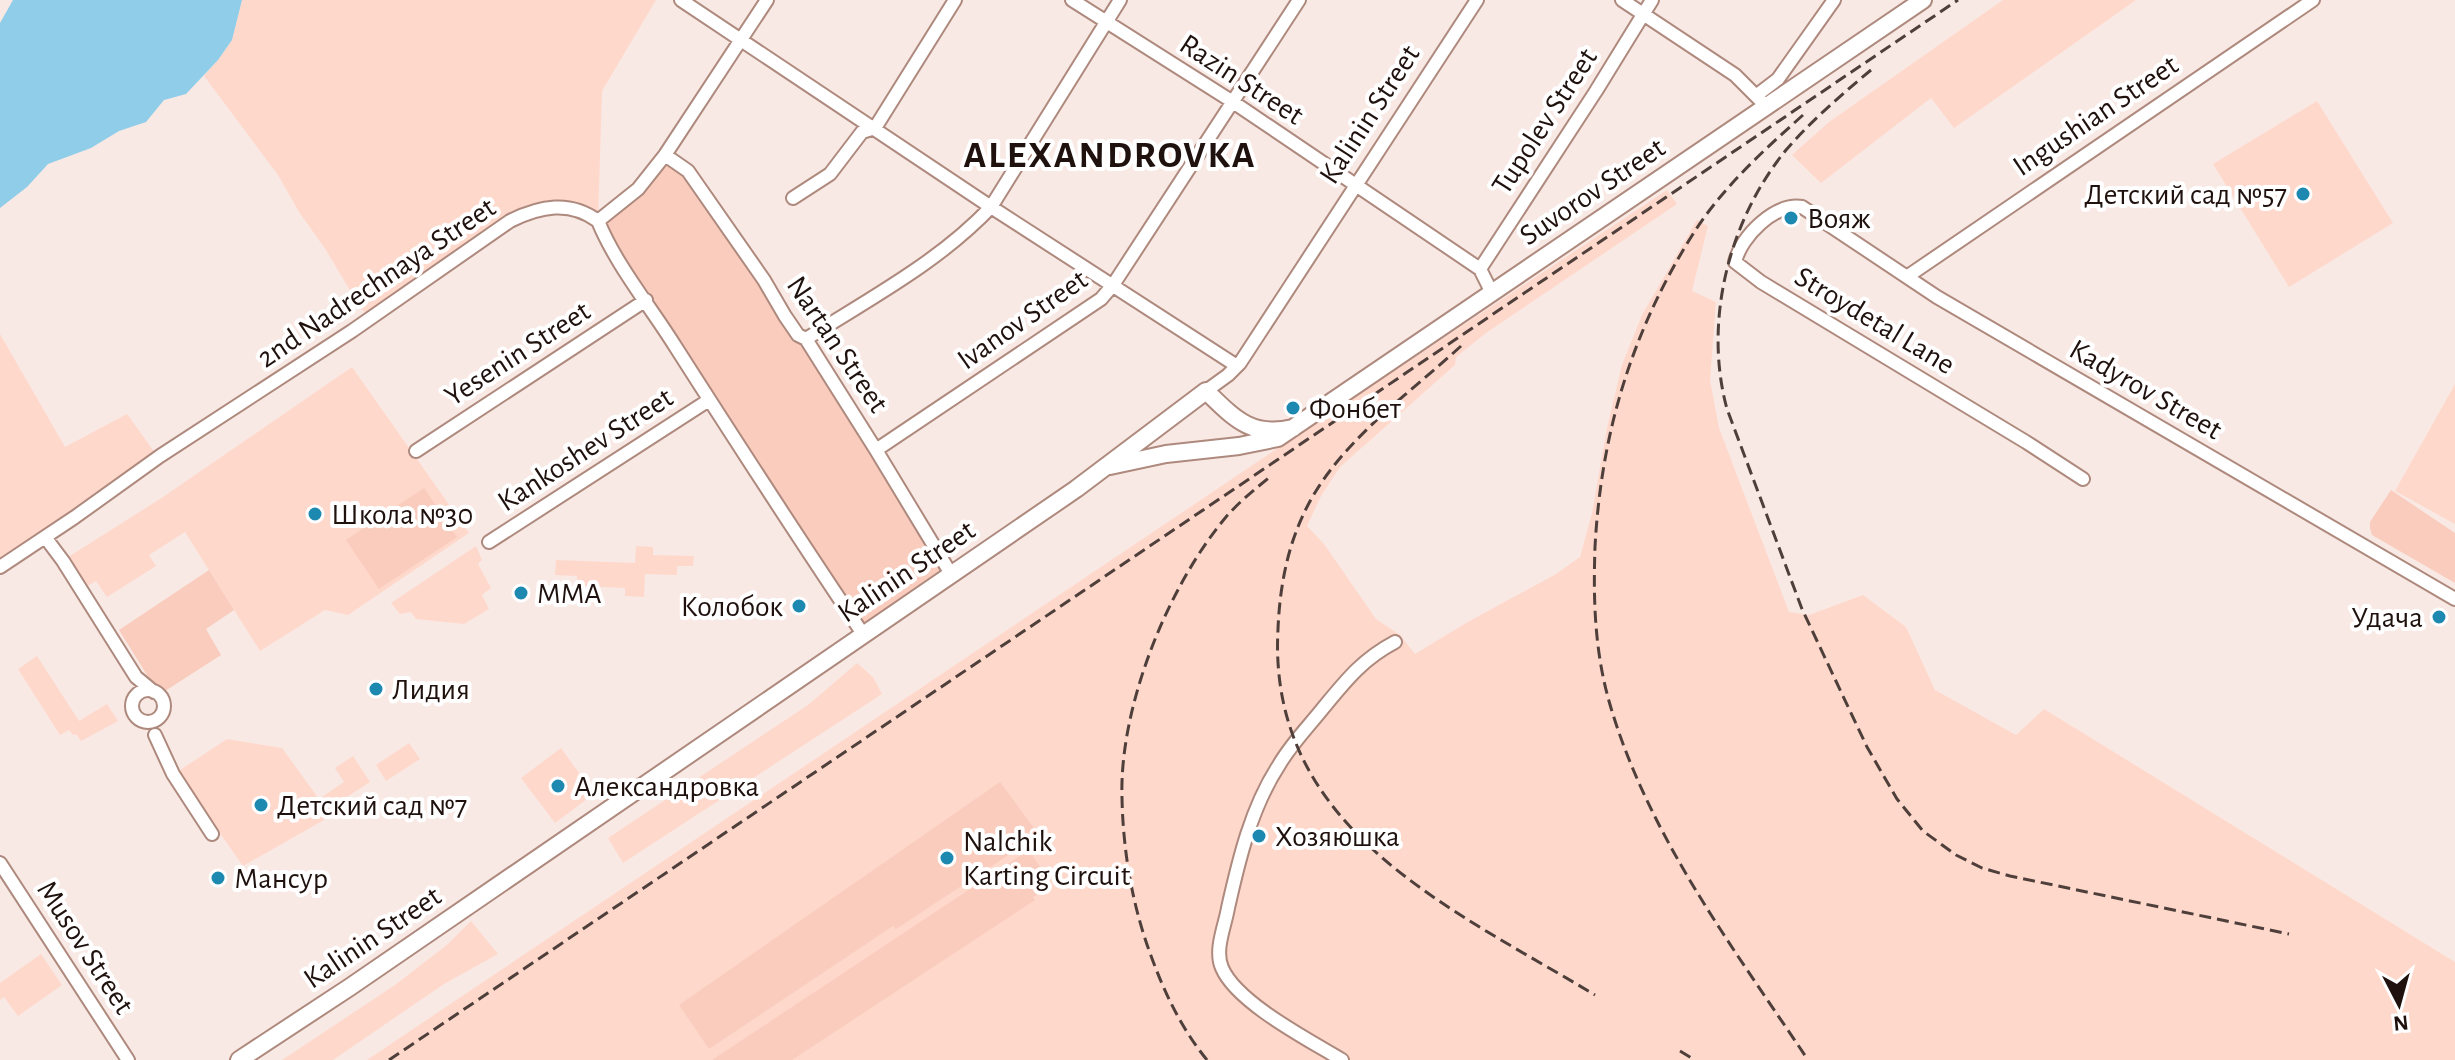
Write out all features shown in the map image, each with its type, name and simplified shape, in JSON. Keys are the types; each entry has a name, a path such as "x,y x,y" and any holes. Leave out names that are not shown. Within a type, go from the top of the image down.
{"main road":[{"name":"Suvorov Street","path":"1104,467 1166,454 1270,441 1293,428 1492,293 1762,100 1923,0"},
{"path":"1206,391 1237,420 1250,427 1278,432 1293,428"},
{"name":"Kalinin Street","path":"239,1060 1076,489 1206,391"}],"street":[{"path":"681,0 991,207 1237,366"},
{"path":"767,0 665,155 638,189 598,221 606,240 771,499 863,634"},
{"path":"793,198 830,174 862,132 875,128 955,0"},
{"name":"Razin Street","path":"1072,0 1233,102 1480,269 1492,293"},
{"path":"806,339 926,262 975,225 991,207 1120,0"},
{"name":"Ivanov Street","path":"876,450 1101,299 1299,0"},
{"name":"Kalinin Street","path":"1206,391 1237,366 1477,0"},
{"path":"1622,0 1735,75 1762,100 1834,0"},
{"name":"Tupolev Street","path":"1480,269 1652,0"},
{"name":"Ingushian Street","path":"1908,276 2313,0"},
{"name":"Nartan Street","path":"665,155 688,171 764,280 798,335 806,339 951,574"},
{"name":"Stroydetal Lane","path":"1815,217 1802,207 1791,205 1777,212 1749,236 1735,262 1761,282 2083,479"},
{"name":"2nd Nadrechnaya Street","path":"0,567 510,221 534,211 561,207 574,208 598,221"},
{"name":"Kadyrov Street","path":"1815,217 1973,319 2455,599"},
{"name":"Yesenin Street","path":"416,451 646,300"},
{"name":"Kankoshev Street","path":"489,542 709,400"},
{"path":"45,537 136,677 163,701 155,735"},
{"path":"1342,1060 1281,1023 1237,989 1223,970 1219,949 1237,865 1251,822 1279,764 1358,666 1395,642"},
{"path":"136,677 137,695 133,711 155,735 173,774 212,834"},
{"path":"137,695 145,691 154,692"},
{"path":"142,721 151,722 159,718"},
{"name":"Musov Street","path":"0,863 128,1060"}],"shaded area":[{"path":"242,0 656,0 602,91 598,221 587,213 534,211 372,317 361,309 278,175 204,76 232,40"},
{"path":"2003,0 2136,0 1954,128 1931,98 1821,183 1792,155 1829,122"},
{"name":"Детский сад №57","path":"2317,101 2393,223 2289,287 2213,164"},
{"path":"665,155 688,171 764,280 951,574 863,634 598,221"},
{"path":"1667,190 1677,204 1486,333 1456,357 1455,365 1340,467 1321,496 1307,526 1324,544 1376,619 1400,635 1415,654 1556,574 1580,557 1622,365 1642,315 1697,220 1708,226 1692,291 1716,302 1710,380 1719,428 1789,612 1809,615 1863,595 1906,627 1935,690 2016,735 2044,709 2455,962 2455,1060 367,1060 1290,440"},
{"path":"0,334 65,447 127,414 160,456 0,567"},
{"name":"Школа №30","path":"352,367 469,533 348,615 325,610 260,651 185,532 149,555 156,566 107,597 96,581 84,588 65,559 163,497"},
{"path":"2455,384 2455,524 2395,491"},
{"path":"424,488 457,537 379,589 346,540"},
{"path":"2391,490 2455,533 2455,583 2372,535 2370,522"},
{"path":"476,546 482,560 478,564 491,588 482,595 489,609 464,624 416,619 411,612 400,614 391,603"},
{"path":"636,546 653,547 653,555 694,556 693,566 677,566 677,575 645,574 644,597 625,596 625,588 577,586 577,576 555,575 556,560 635,563"},
{"path":"209,570 234,610 206,629 221,655 165,691 152,683 119,630"},
{"path":"37,656 79,721 107,704 118,721 81,741 69,730 60,735 18,669"},
{"path":"857,663 873,677 882,694 623,863 608,838 808,705"},
{"name":"Детский сад №7","path":"227,739 282,748 319,799 344,782 335,768 353,756 370,782 327,810 324,820 243,866 177,772"},
{"path":"409,743 420,759 386,781 376,765"},
{"name":"Александровка","path":"561,748 594,794 555,823 521,778"},
{"path":"1000,782 1039,835 896,929 893,926 709,1049 679,1005"},
{"path":"1029,850 1052,885 1033,897 1035,900 792,1060 712,1060"},
{"path":"471,921 498,954 444,984 333,1060 282,1060 395,985 448,944"},
{"path":"41,954 62,985 18,1016 4,997 0,1000 0,983"}],"water":[{"path":"13,0 242,0 232,40 186,94 164,100 146,122 48,164 27,187 0,208 0,23"}],"railway":[{"path":"389,1060 1958,0"},
{"path":"1871,70 1786,150 1749,208 1726,273 1718,341 1720,375 1727,409 1802,609 1867,747 1897,799 1923,831 1956,855 1982,868 2289,934"},
{"path":"1803,115 1758,156 1704,217 1653,308 1623,384 1604,464 1598,505 1594,588 1598,649 1611,708 1648,802 1696,891 1808,1060"},
{"path":"1461,346 1347,450 1307,507 1293,540 1281,593 1278,629 1283,699 1303,758 1335,810 1378,854 1429,894 1595,995"},
{"path":"1207,1060 1167,996 1138,915 1124,837 1123,763 1138,687 1151,649 1185,577 1226,517 1271,476"},
{"path":"1680,1051 1695,1060"}],"place":[{"name":"Детский сад №57","path":"2303,194"},
{"name":"Вояж","path":"1791,218"},
{"name":"Фонбет","path":"1293,408"},
{"name":"Школа №30","path":"315,514"},
{"name":"MMA","path":"521,593"},
{"name":"Колобок","path":"799,606"},
{"name":"Удача","path":"2439,617"},
{"name":"Лидия","path":"376,689"},
{"name":"Александровка","path":"558,786"},
{"name":"Детский сад №7","path":"261,805"},
{"name":"Хозяюшка","path":"1259,836"},
{"name":"Nalchik Karting Circuit","path":"947,858"},
{"name":"Мансур","path":"218,878"}],"district":[{"name":"ALEXANDROVKA","path":"1110,154"}]}
